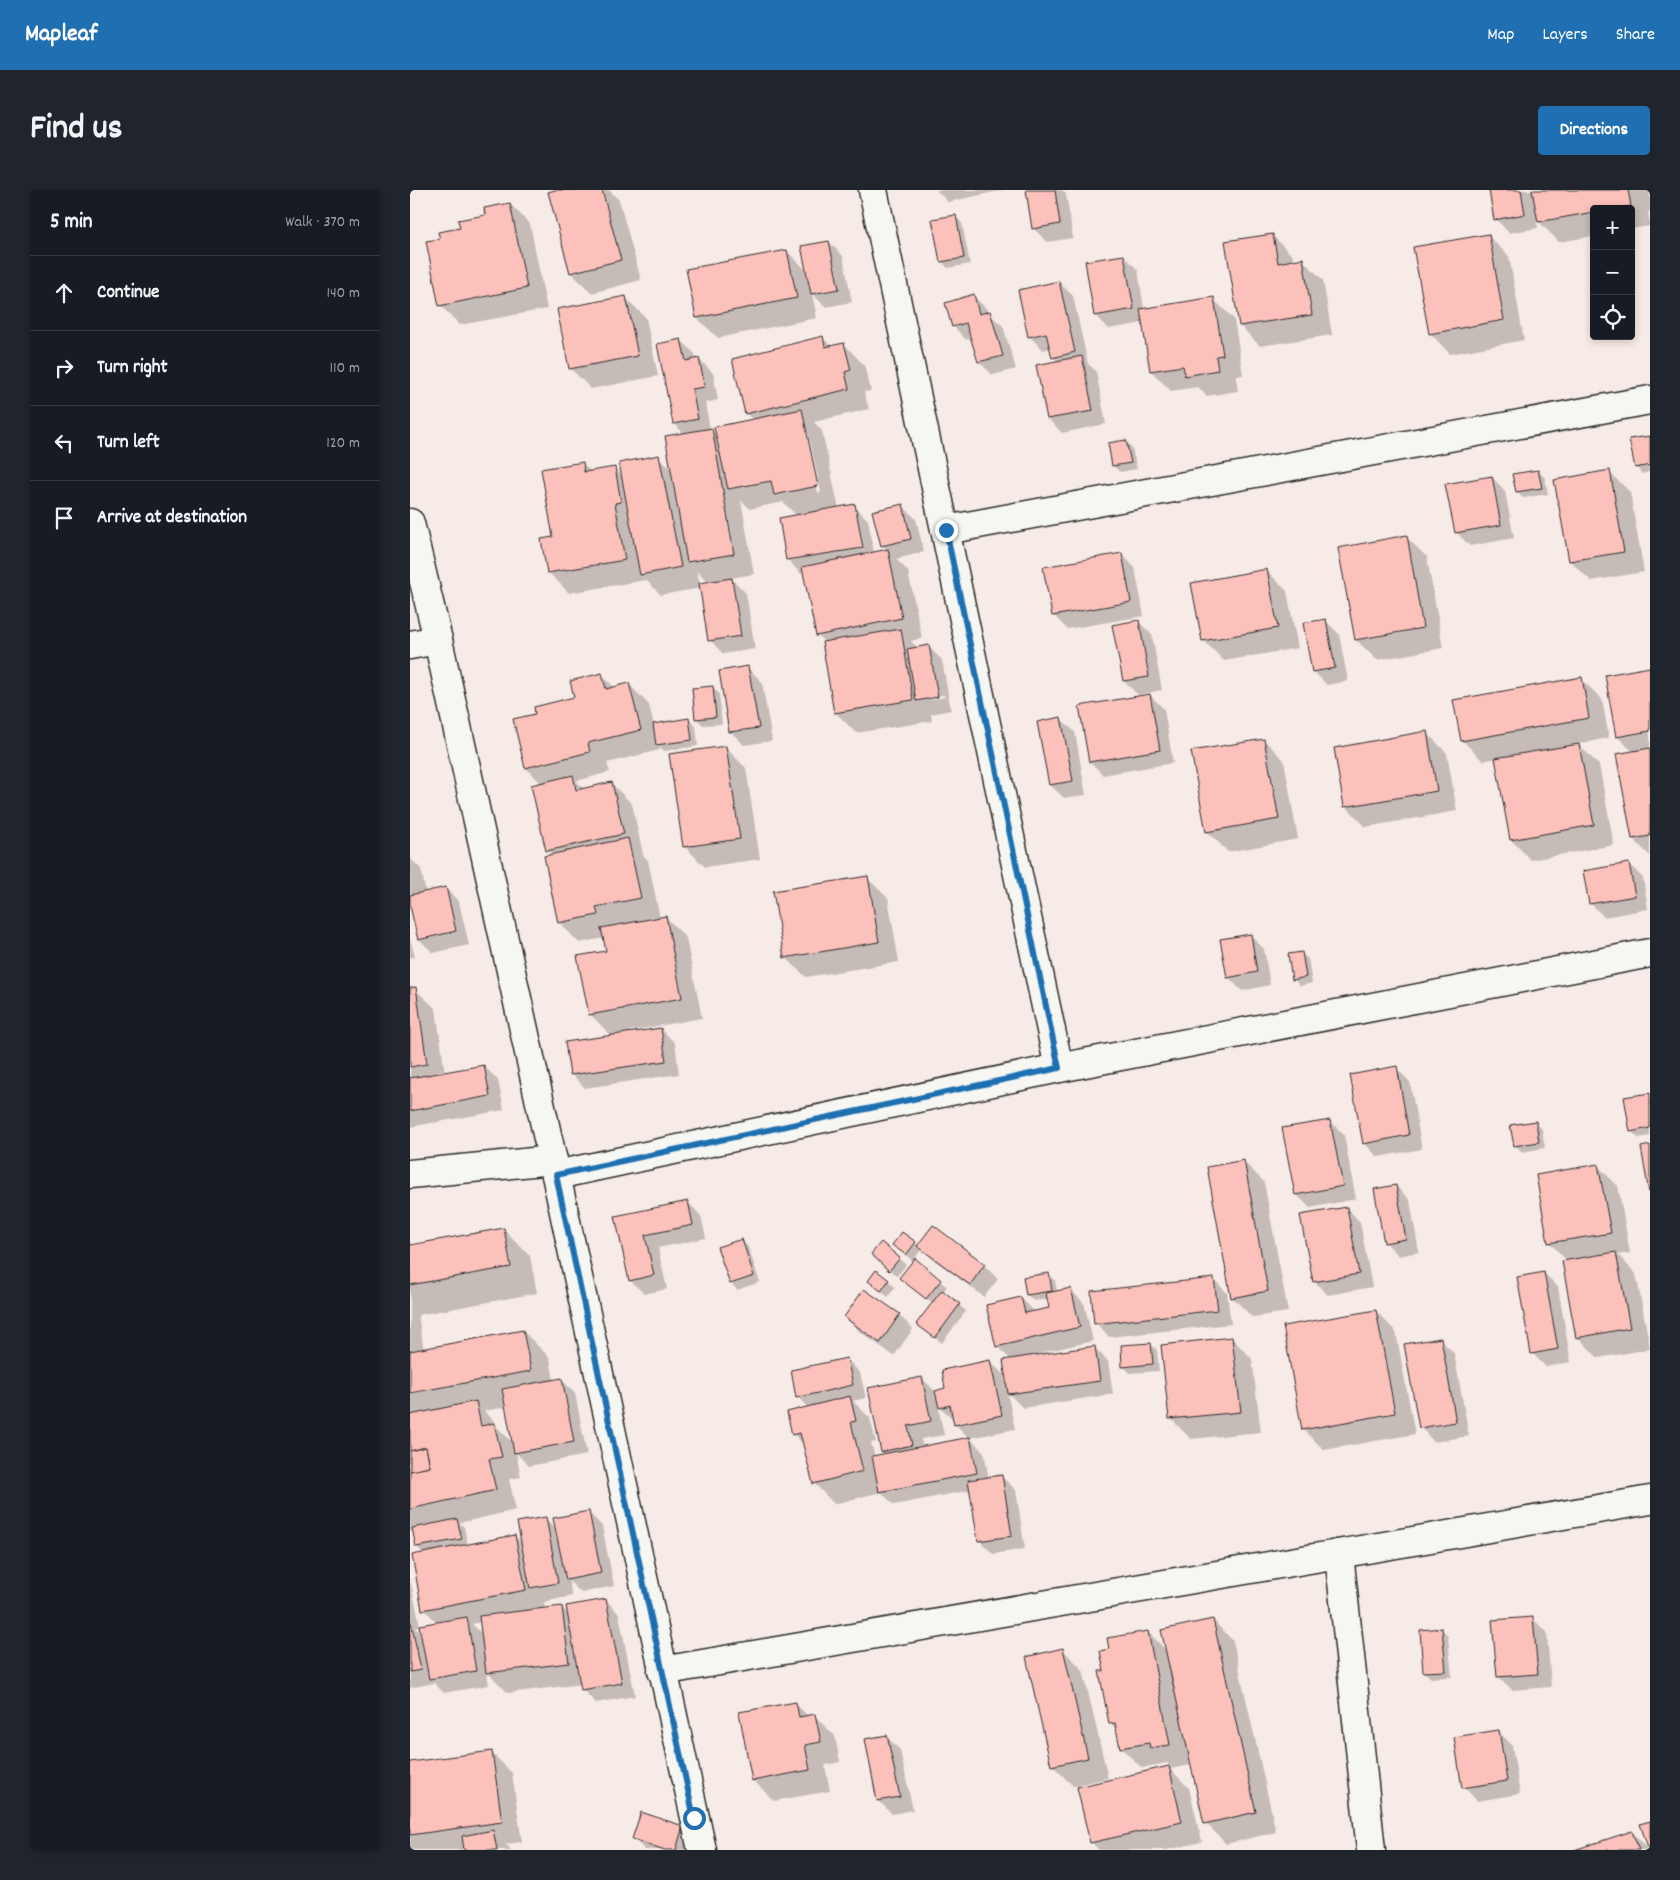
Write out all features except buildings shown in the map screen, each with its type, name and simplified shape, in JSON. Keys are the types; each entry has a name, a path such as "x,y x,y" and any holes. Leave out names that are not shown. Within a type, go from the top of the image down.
{"street":[{"path":"873,190 1059,1068"},
{"path":"946,530 1650,400"},
{"path":"410,523 438,640 555,1167 702,1850"},
{"path":"410,645 438,640"},
{"path":"410,1174 555,1167 1650,953"},
{"path":"662,1671 1650,1500"},
{"path":"1339,1554 1371,1850"}],"route":[{"path":"694,1818 556,1175 1059,1068 946,530"}]}
